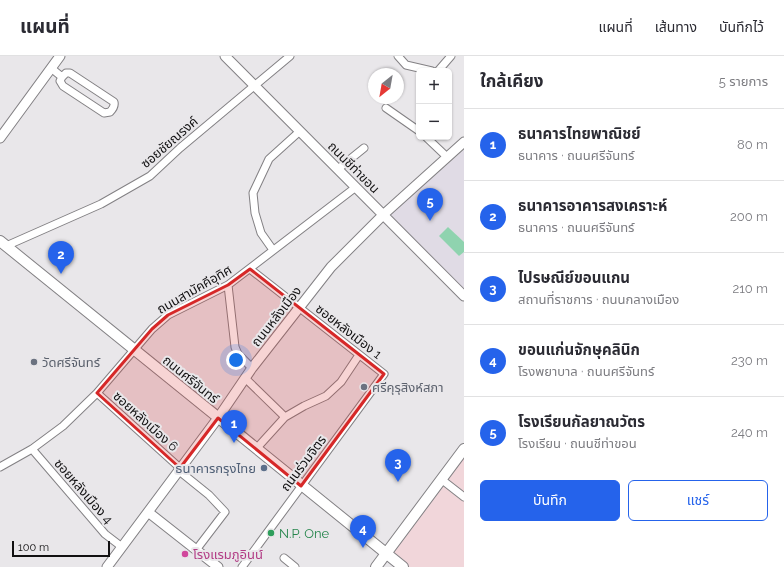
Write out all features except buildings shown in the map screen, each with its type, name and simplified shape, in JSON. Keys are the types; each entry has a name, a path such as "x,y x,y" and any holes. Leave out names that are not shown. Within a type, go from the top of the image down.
{"main road":[{"name":"ถนนศรีจันทร์","path":"3,243 301,486 403,567"},
{"path":"376,567 464,449"}],"street":[{"path":"0,138 60,56"},
{"name":"ถนนชีท่าขอน","path":"225,56 464,296"},
{"name":"ซอยชัยณรงค์","path":"3,243 102,204 150,176 180,148 290,56"},
{"path":"398,56 406,65 419,68"},
{"path":"441,68 451,56"},
{"path":"51,68 62,77"},
{"path":"66,73 70,73 114,102 115,106 110,112 104,113 63,86 60,82 62,77 66,73"},
{"path":"386,108 416,129"},
{"path":"273,250 261,233 255,213 253,193 269,159 300,131"},
{"path":"429,140 447,157"},
{"name":"ถนนหลังเมือง","path":"107,567 218,418 252,368 331,267 383,215 464,142"},
{"path":"338,170 364,148"},
{"name":"ถนนสามัคคีอุทิศ","path":"0,467 32,449 63,426 97,393 152,329 168,315 228,284 250,269 356,187"},
{"name":"ซอยหลังเมือง 1","path":"250,269 384,374"},
{"path":"228,284 235,347 238,354 252,368"},
{"path":"256,449 285,417 326,396 341,382 359,355"},
{"name":"ถนนร่วมจิตร","path":"242,567 384,374"},
{"path":"245,378 285,417"},
{"name":"ซอยหลังเมือง 6","path":"97,393 209,495 225,512 196,550"},
{"name":"ซอยหลังเมือง 4","path":"32,449 105,534 122,547"},
{"path":"441,479 464,497"},
{"path":"148,512 218,567"},
{"path":"284,558 295,567"}],"highlighted area":[{"path":"250,269 384,374 301,486 218,418 180,468 97,393 152,329 168,315 228,285"}],"shaded area":[{"path":"464,150 464,242 448,227 459,256 464,252 464,289 390,215"},
{"path":"464,449 464,567 403,567 386,554"}],"green space":[{"path":"448,227 464,242 464,252 459,256 439,236"}],"place":[{"name":"โรงเรียนกัลยาณวัตร","path":"430,221"},
{"name":"ธนาคารอาคารสงเคราะห์","path":"61,274"},
{"name":"วัดศรีจันทร์","path":"34,362"},
{"name":"ศรีคุรุสิงห์สภา","path":"364,387"},
{"name":"ธนาคารไทยพาณิชย์","path":"234,443"},
{"name":"ธนาคารกรุงไทย","path":"264,468"},
{"name":"ไปรษณีย์ขอนแกน","path":"398,482"},
{"name":"N.P. One","path":"271,533"},
{"name":"ขอนแก่นจักษุคลินิก","path":"363,548"},
{"name":"โรงแรมภูอินน์","path":"185,554"}]}
